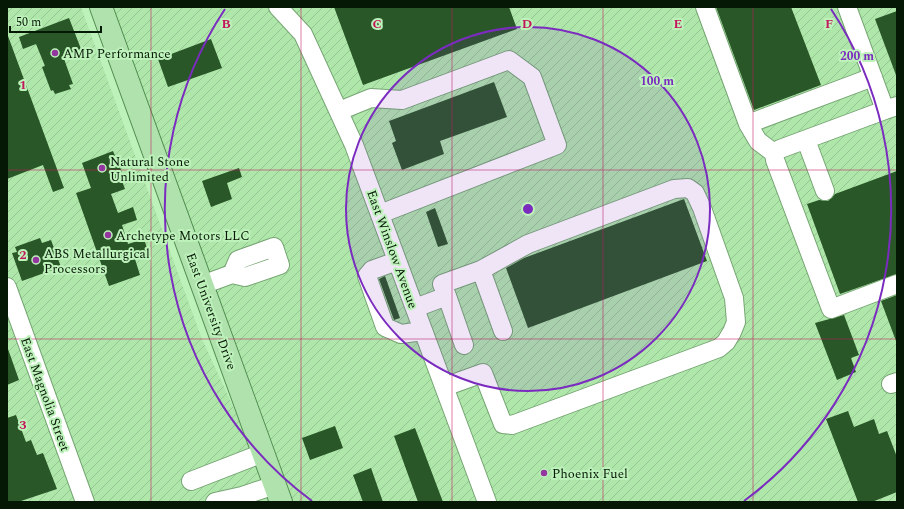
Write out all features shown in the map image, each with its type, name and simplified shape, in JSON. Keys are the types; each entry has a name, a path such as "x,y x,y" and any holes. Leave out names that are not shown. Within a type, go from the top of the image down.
{"main road":[{"name":"East University Drive","path":"101,7 278,494"}],"street":[{"name":"East Winslow Avenue","path":"278,7 303,34 354,145 487,502"},
{"path":"705,7 748,124 758,141 774,153 775,160 831,309 897,284"},
{"path":"774,153 780,149 891,108 873,78 847,7"},
{"path":"339,111 371,98 402,100 509,60 532,77 557,145 380,214"},
{"path":"748,124 873,78"},
{"path":"806,140 825,191"},
{"path":"444,387 483,373 503,424 512,425 719,348 729,337 736,322 734,298 695,193 688,188 674,189 535,241 516,249 481,270 442,284 464,345"},
{"path":"397,261 372,270 367,276 369,285 385,327 401,334 423,331"},
{"path":"481,270 503,331"},
{"path":"202,285 232,274"},
{"name":"East Magnolia Street","path":"7,287 85,502"},
{"path":"415,308 447,296"},
{"path":"191,481 263,453"},
{"path":"215,502 278,494"}],"shaded area":[{"path":"7,7 81,7 202,339 277,502 7,502"},
{"path":"112,7 897,7 897,502 290,502"}],"building":[{"path":"334,7 509,7 517,29 363,85"},
{"path":"716,7 791,7 821,85 754,110"},
{"path":"897,11 897,75 896,75 875,19"},
{"name":"AMP Performance","path":"69,18 81,49 63,56 73,84 69,85 71,89 55,94 53,90 51,91 42,67 45,66 36,44 23,49 19,37"},
{"path":"8,36 64,188 53,192 43,165 7,179"},
{"path":"211,39 222,68 168,87 158,59"},
{"path":"494,82 507,117 440,141 444,154 402,170 392,143 396,141 389,121"},
{"path":"113,151 122,172 119,173 125,189 111,194 118,213 133,207 137,220 122,225 128,244 144,239 148,251 134,256 140,275 109,286 76,193 91,188 82,163"},
{"path":"239,168 242,177 227,183 232,199 211,207 202,181"},
{"path":"897,171 897,274 840,294 807,204 819,200 828,201 835,194"},
{"path":"684,199 707,261 528,328 506,268 524,258"},
{"path":"435,208 448,244 438,247 426,212"},
{"name":"ABS Metallurgical Processors","path":"40,238 42,243 51,240 61,267 22,281 12,253 17,252 15,247"},
{"path":"385,276 400,318 394,320 379,279"},
{"path":"897,295 897,341 896,341 881,301"},
{"path":"844,315 859,355 851,358 856,372 837,380 815,323"},
{"path":"8,349 19,380 7,385 7,350"},
{"path":"848,411 854,427 874,419 879,434 887,431 897,457 897,492 872,502 858,502 826,419"},
{"path":"16,415 26,442 31,440 37,455 43,453 57,489 18,502 7,502 7,418"},
{"path":"335,426 343,448 310,460 302,438"},
{"path":"415,428 443,502 418,502 394,436"},
{"path":"371,468 383,502 363,502 353,475"}],"place":[{"name":"AMP Performance","path":"55,53"},
{"name":"Natural Stone Unlimited","path":"102,168"},
{"name":"Archetype Motors LLC","path":"108,235"},
{"name":"ABS Metallurgical Processors","path":"36,260"},
{"name":"Phoenix Fuel","path":"544,473"}]}
